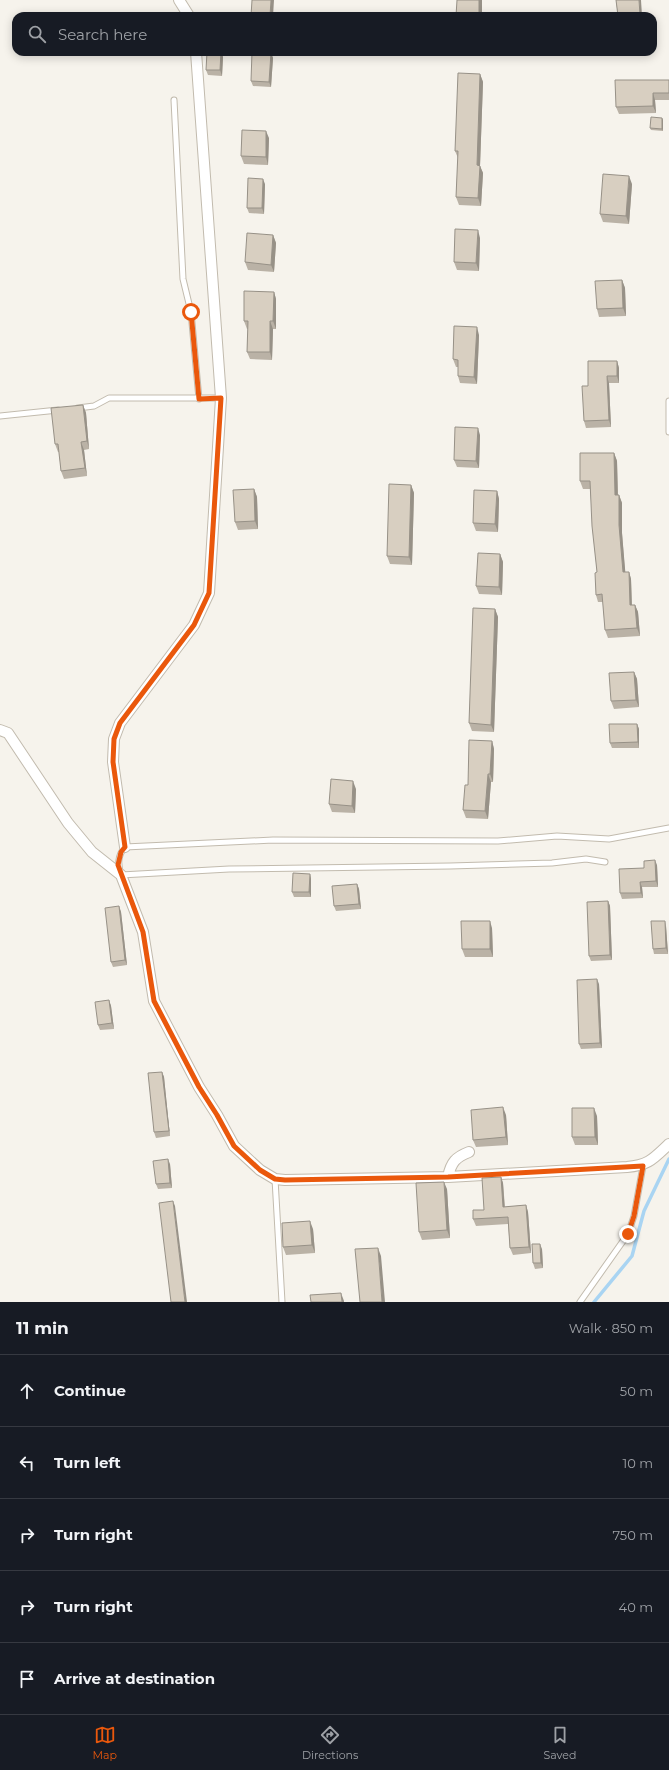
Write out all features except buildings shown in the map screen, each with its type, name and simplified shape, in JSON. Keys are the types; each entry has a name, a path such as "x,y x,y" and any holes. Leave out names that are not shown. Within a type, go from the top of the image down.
{"street":[{"path":"179,0 186,12"},
{"path":"125,847 113,762 114,739 120,723 194,625 209,593 221,398 196,56"},
{"path":"0,730 8,734 68,823 92,852 121,875 143,932 154,1001 199,1087 234,1146 260,1170 275,1179 285,1180 448,1177 643,1166 669,1144"},
{"path":"448,1177 452,1162 458,1156 469,1152"}],"lane":[{"path":"174,100 183,278 191,312 199,399"},
{"path":"71,408 94,406 109,398 221,398"},
{"path":"669,401 669,432"},
{"path":"0,416 63,409"},
{"path":"605,862 586,859 458,866 229,868 121,875 118,865 121,852 125,847 273,840 498,841 557,836 609,839 669,828"},
{"path":"580,1302 628,1234 634,1216 643,1166"},
{"path":"275,1179 282,1302"}],"waterway":[{"path":"594,1302 632,1256 644,1211 669,1159"}],"route":[{"path":"191,312 199,399 221,398 209,593 194,625 120,723 114,739 113,762 125,847 121,852 118,865 143,932 154,1001 199,1087 234,1146 260,1170 275,1179 448,1177 643,1166 634,1216 628,1234"}]}
